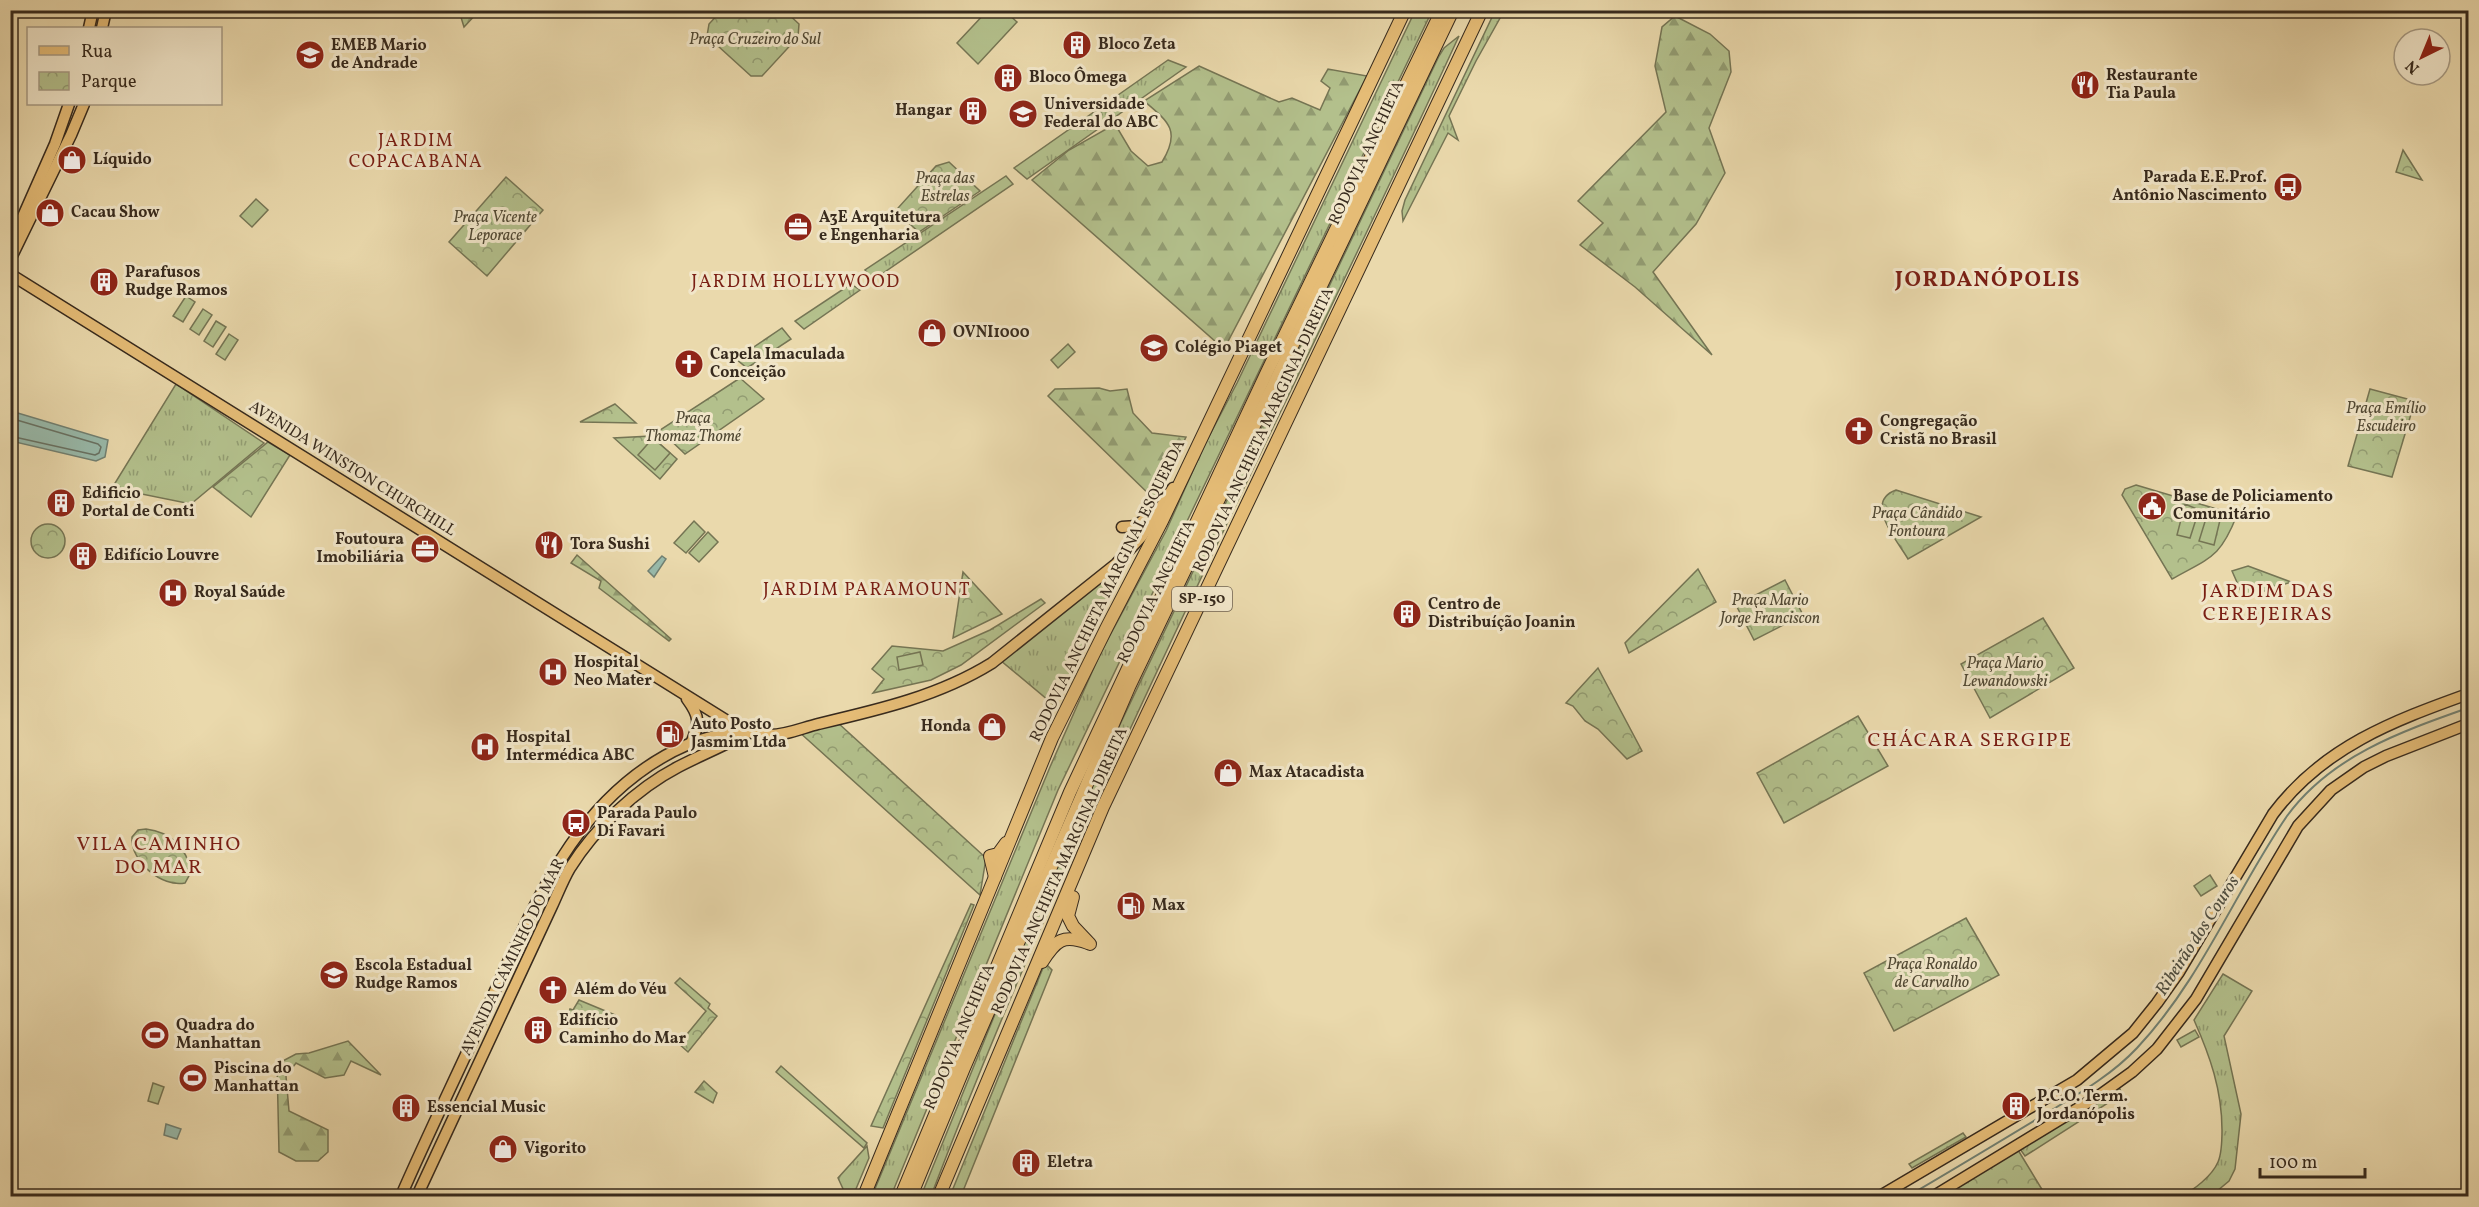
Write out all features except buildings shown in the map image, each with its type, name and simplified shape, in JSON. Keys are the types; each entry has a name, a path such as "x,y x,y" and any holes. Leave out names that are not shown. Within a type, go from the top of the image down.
{"highway":[{"name":"RODOVIA ANCHIETA MARGINAL ESQUERDA","path":"864,1197 995,878 990,856 998,854 1012,835 1057,728 1188,465 1405,10"},
{"path":"1396,30 1410,10"},
{"name":"RODOVIA ANCHIETA","path":"901,1197 1070,792 1267,372 1442,10"},
{"name":"RODOVIA ANCHIETA","path":"911,1197 964,1068 1129,687 1453,10"},
{"name":"RODOVIA ANCHIETA MARGINAL DIREITA","path":"939,1197 1094,830 1482,10"},
{"path":"1027,985 1048,953 1059,941 1071,938 1090,944 1073,926 1068,911 1088,860 1094,830"}],"main road":[{"path":"89,27 93,10"},
{"path":"102,27 106,10"},
{"path":"10,244 55,144 69,105"},
{"path":"10,260 84,105"},
{"name":"AVENIDA WINSTON CHURCHILL","path":"10,274 746,731"},
{"name":"AVENIDA CAMINHO DO MAR","path":"401,1197 537,898 574,837 609,800 644,771 669,754 691,744 746,731 775,735 930,694 970,676 992,663 1116,564 1142,536 1188,465"},
{"path":"1122,527 1131,528 1140,524 1171,490"},
{"name":"AVENIDA WINSTON CHURCHILL","path":"678,690 694,709 698,724"},
{"path":"1880,1197 2077,1080 2133,1033 2179,972 2273,814 2317,767 2366,735 2469,694"},
{"path":"691,744 698,724 706,715 717,714"},
{"path":"1934,1197 2100,1095 2132,1072 2157,1049 2196,999 2298,826 2331,790 2375,760 2424,739 2469,724"},
{"name":"AVENIDA CAMINHO DO MAR","path":"417,1197 570,869 587,845 620,810 647,787 746,731"},
{"path":"537,898 548,908 546,918"}],"green space":[{"path":"459,10 479,11 464,27"},
{"name":"Praça Cruzeiro do Sul","path":"721,11 785,11 799,24 798,37 762,76 751,76 707,36 709,24"},
{"path":"987,11 1005,11 1017,22 978,64 957,43"},
{"path":"1415,11 1432,11 1058,790 891,1196 872,1196 1050,767 1100,654 1166,531 1204,446 1237,383"},
{"path":"1495,11 1504,11 1449,116 1458,140 1448,133 1403,221 1402,211 1405,200"},
{"path":"1675,16 1710,34 1729,51 1731,72 1709,128 1725,173 1696,224 1653,272 1712,355 1635,287 1580,245 1603,223 1578,201 1666,112 1655,66 1662,27"},
{"path":"1459,36 1117,756 990,1048 931,1196 921,1196 1072,825 1439,56 1444,48"},
{"path":"1168,60 1186,67 1027,179 1014,168"},
{"path":"1199,66 1279,102 1292,98 1320,110 1330,88 1321,81 1328,69 1367,76 1224,349 1032,180 1069,150 1115,124 1131,151 1148,166 1162,162 1171,142 1170,128 1166,121 1144,101"},
{"path":"2403,150 2422,180 2396,172"},
{"name":"Praça das Estrelas","path":"949,162 980,191 919,232 897,213 898,208 936,166"},
{"path":"1006,176 1013,184 873,280 865,270"},
{"name":"Praça Vicente Leporace","path":"506,177 543,210 487,276 449,242"},
{"path":"256,199 268,210 252,227 240,216"},
{"path":"851,284 860,290 804,329 795,321"},
{"path":"186,296 195,302 183,322 173,316"},
{"path":"203,309 212,315 199,335 190,329"},
{"path":"216,321 226,327 213,347 204,341"},
{"path":"782,328 791,339 747,368 736,359"},
{"path":"229,334 238,340 225,360 216,354"},
{"path":"1068,344 1075,352 1058,368 1051,360"},
{"name":"Praça Thomaz Thomé","path":"740,378 764,399 685,454 660,430"},
{"path":"176,384 264,443 191,504 112,488"},
{"path":"1099,388 1110,391 1127,389 1133,413 1152,433 1186,437 1155,500 1048,396 1055,389"},
{"name":"Praça Emílio Escudeiro","path":"2370,389 2415,401 2392,477 2348,466"},
{"path":"615,404 636,423 580,422"},
{"path":"651,436 677,459 660,479 614,438"},
{"path":"653,438 670,453 655,470 638,455"},
{"path":"268,442 290,455 251,517 213,487"},
{"path":"2136,485 2237,515 2225,540 2213,555 2172,579 2122,495 2125,489"},
{"name":"Praça Cândido Fontoura","path":"1896,490 1981,517 1908,559 1891,532 1882,512 1882,503"},
{"path":"2185,504 2199,510 2190,538 2177,535"},
{"path":"2208,512 2221,516 2214,545 2199,541"},
{"path":"694,521 705,532 686,553 674,543"},
{"path":"48,524 60,529 65,541 60,553 48,558 36,553 31,541 36,529"},
{"path":"708,532 718,542 699,562 689,553"},
{"path":"577,555 671,639 669,641 599,588 601,581 571,563"},
{"path":"1126,563 1054,705 1000,660"},
{"path":"2248,566 2291,582 2244,598 2232,571"},
{"path":"1698,569 1716,602 1629,653 1625,643"},
{"path":"963,572 1002,614 953,638"},
{"name":"Praça Mario Jorge Franciscon","path":"1785,580 1803,615 1754,640 1736,605"},
{"path":"1041,599 1045,603 961,665 931,680 873,693 884,679 872,669 892,646 943,651 990,630"},
{"name":"Praça Mario Lewandowski","path":"2043,618 2074,668 1990,718 1961,664"},
{"path":"920,652 923,665 899,670 897,657"},
{"path":"1598,668 1642,751 1627,759 1598,729 1585,721 1573,706 1566,703"},
{"path":"1858,716 1888,766 1784,823 1757,773"},
{"path":"837,722 986,858 980,895 798,731"},
{"path":"146,829 163,834 182,849 191,872 185,883 167,881 158,877 149,871 136,855 132,837 138,830"},
{"path":"2210,875 2217,886 2201,896 2194,886"},
{"path":"971,904 974,905 883,1128 871,1126"},
{"name":"Praça Ronaldo de Carvalho","path":"1966,918 1999,975 1894,1031 1864,973"},
{"path":"1045,963 1052,970 961,1196 950,1196"},
{"path":"2223,974 2252,991 2224,1036 2241,1114 2235,1169 2229,1181 2211,1196 2181,1196 2207,1177 2218,1162 2220,1155 2222,1138 2220,1101 2210,1060 2194,1020"},
{"path":"680,978 710,1004 708,1008 717,1016 688,1052 679,1044 706,1011 675,983"},
{"path":"579,1000 615,1015 609,1028 584,1016 580,1025 567,1018 570,1009 573,1010"},
{"path":"2195,1030 2199,1037 2181,1047 2177,1040"},
{"path":"348,1041 381,1075 351,1061 344,1075 325,1078 296,1063 286,1076 289,1111 328,1130 328,1152 318,1161 296,1161 279,1152 277,1064 296,1054 309,1053"},
{"path":"781,1066 867,1143 864,1148 776,1072"},
{"path":"704,1081 717,1093 713,1103 695,1092"},
{"path":"153,1083 164,1087 158,1104 148,1101"},
{"path":"2119,1087 2122,1094 2025,1156 2020,1149"},
{"path":"1963,1133 1966,1137 1912,1168 1909,1164"},
{"path":"867,1146 869,1158 853,1196 841,1196 844,1191 838,1178"},
{"path":"2018,1150 2046,1196 2024,1196 2005,1192 1987,1196 1939,1196"}],"water":[{"path":"11,411 108,440 105,457 96,461 11,441"},
{"path":"662,556 666,559 654,577 648,571"},
{"name":"Piscina do Manhattan","path":"190,1067 200,1071 195,1089 185,1085"},
{"path":"166,1124 181,1129 177,1139 164,1135"}],"waterway":[{"name":"Ribeirão dos Couros","path":"1908,1196 2089,1087 2137,1048 2160,1022 2199,965 2287,816 2324,777 2369,748 2468,708"}],"place":[{"name":"Bloco Zeta","path":"1077,45"},
{"name":"EMEB Mario de Andrade","path":"310,55"},
{"name":"Bloco Ômega","path":"1008,78"},
{"name":"Restaurante Tia Paula","path":"2085,85"},
{"name":"Hangar","path":"973,111"},
{"name":"Universidade Federal do ABC","path":"1023,114"},
{"name":"Líquido","path":"72,160"},
{"name":"Parada E.E.Prof. Antônio Nascimento","path":"2288,187"},
{"name":"Cacau Show","path":"50,213"},
{"name":"A3E Arquitetura e Engenharia","path":"798,227"},
{"name":"Parafusos Rudge Ramos","path":"104,282"},
{"name":"OVNI1000","path":"932,333"},
{"name":"Colégio Piaget","path":"1154,348"},
{"name":"Capela Imaculada Conceição","path":"689,364"},
{"name":"Congregação Cristã no Brasil","path":"1859,431"},
{"name":"Edificio Portal de Conti","path":"61,503"},
{"name":"Base de Policiamento Comunitário","path":"2152,506"},
{"name":"Tora Sushi","path":"549,545"},
{"name":"Foutoura Imobiliária","path":"425,549"},
{"name":"Edifício Louvre","path":"83,556"},
{"name":"Royal Saúde","path":"173,593"},
{"name":"Centro de Distribuíção Joanin","path":"1407,614"},
{"name":"Hospital Neo Mater","path":"553,672"},
{"name":"Honda","path":"992,727"},
{"name":"Auto Posto Jasmim Ltda","path":"670,734"},
{"name":"Hospital Intermédica ABC","path":"485,747"},
{"name":"Max Atacadista","path":"1228,773"},
{"name":"Parada Paulo Di Favari","path":"576,823"},
{"name":"Max","path":"1131,906"},
{"name":"Escola Estadual Rudge Ramos","path":"334,975"},
{"name":"Além do Véu","path":"553,990"},
{"name":"Edifício Caminho do Mar","path":"538,1030"},
{"name":"Quadra do Manhattan","path":"155,1035"},
{"name":"Piscina do Manhattan","path":"193,1078"},
{"name":"P.C.O. Term. Jordanópolis","path":"2016,1106"},
{"name":"Essencial Music","path":"406,1108"},
{"name":"Vigorito","path":"503,1149"},
{"name":"Eletra","path":"1026,1163"}],"district":[{"name":"JARDIM COPACABANA","path":"416,151"},
{"name":"JORDANÓPOLIS","path":"1988,280"},
{"name":"JARDIM HOLLYWOOD","path":"796,282"},
{"name":"JARDIM PARAMOUNT","path":"867,590"},
{"name":"JARDIM DAS CEREJEIRAS","path":"2268,604"},
{"name":"CHÁCARA SERGIPE","path":"1970,741"},
{"name":"VILA CAMINHO DO MAR","path":"159,856"}]}
